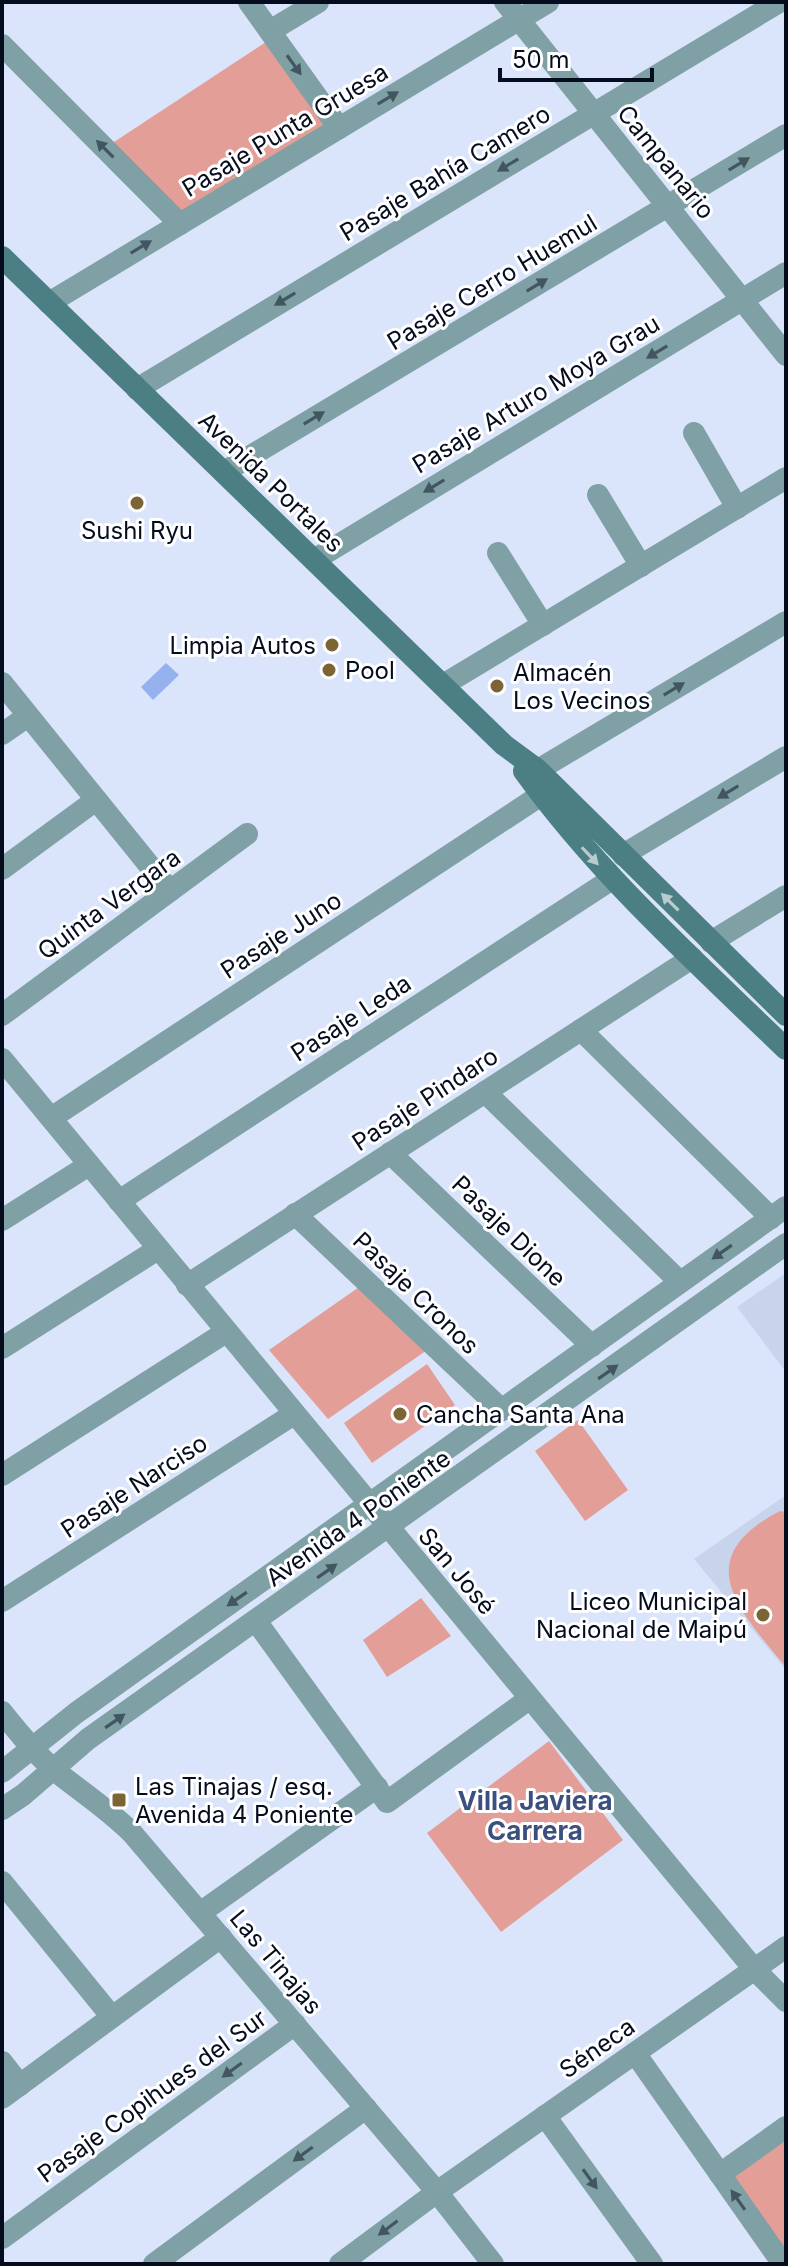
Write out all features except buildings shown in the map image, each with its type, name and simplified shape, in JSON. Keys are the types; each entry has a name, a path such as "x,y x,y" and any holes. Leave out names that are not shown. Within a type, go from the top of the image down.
{"main road":[{"name":"Avenida Portales","path":"2,257 504,745 538,770 786,1015"},
{"name":"Avenida Portales","path":"504,745 573,836 612,879 786,1049"}],"street":[{"path":"249,2 339,128"},
{"path":"270,31 318,2"},
{"name":"Pasaje Punta Gruesa","path":"49,303 339,128 512,11 548,2"},
{"name":"Pasaje Bahía Camero","path":"137,389 779,2"},
{"name":"Campanario","path":"512,11 786,355"},
{"path":"2,45 180,224"},
{"name":"Pasaje Cerro Huemul","path":"224,472 786,135"},
{"name":"Pasaje Arturo Moya Grau","path":"314,560 786,273"},
{"path":"694,433 737,508"},
{"path":"443,685 786,478"},
{"path":"598,495 641,566"},
{"path":"498,553 543,625"},
{"path":"538,770 786,622"},
{"path":"2,683 170,891"},
{"path":"2,734 28,716"},
{"path":"623,855 786,757"},
{"name":"Pasaje Juno","path":"51,1118 541,795"},
{"path":"2,869 96,800"},
{"name":"Quinta Vergara","path":"2,1015 247,834"},
{"name":"Pasaje Leda","path":"119,1201 612,879"},
{"path":"711,942 786,896"},
{"name":"Pasaje Pindaro","path":"187,1285 692,958"},
{"path":"581,1030 779,1212"},
{"name":"San José","path":"7,1073 51,1118 529,1699 754,1969 786,2001"},
{"path":"485,1092 680,1282"},
{"name":"Pasaje Dione","path":"390,1153 592,1346"},
{"path":"2,1220 89,1165"},
{"name":"Avenida 4 Poniente","path":"2,1772 76,1713 779,1212"},
{"name":"Pasaje Cronos","path":"295,1214 502,1410"},
{"name":"Avenida 4 Poniente","path":"2,1809 88,1739 786,1244"},
{"path":"2,1348 158,1249"},
{"path":"2,1475 226,1332"},
{"name":"Pasaje Narciso","path":"2,1601 294,1414"},
{"path":"256,1621 387,1802 529,1699"},
{"name":"Las Tinajas","path":"2,1712 53,1768 111,1812 132,1833 437,2192 493,2264"},
{"path":"200,1913 377,1787"},
{"path":"2,1882 112,2017"},
{"path":"2,2062 11,2091 221,1937"},
{"name":"Séneca","path":"340,2264 437,2192 786,1947"},
{"name":"Pasaje Copihues del Sur","path":"2,2238 295,2024"},
{"path":"635,2053 783,2264"},
{"path":"154,2264 366,2108"},
{"path":"545,2116 652,2264"},
{"path":"720,2174 786,2127"}],"shaded area":[{"path":"266,42 329,128 181,216 111,144"},
{"path":"786,1273 786,1372 737,1307"},
{"path":"362,1285 430,1348 328,1419 269,1350"},
{"name":"Cancha Santa Ana","path":"427,1364 455,1405 372,1463 344,1423"},
{"path":"578,1420 628,1490 585,1521 535,1451"},
{"name":"Liceo Municipal Nacional de Maipú","path":"786,1495 786,1670 694,1559"},
{"name":"Liceo Municipal Nacional de Maipú","path":"780,1511 786,1512 786,1667 739,1605 731,1586 729,1566 736,1548 752,1529"},
{"path":"421,1598 451,1636 387,1677 363,1640"},
{"path":"549,1741 623,1840 501,1932 427,1833"},
{"path":"786,2135 786,2252 730,2174"}],"water":[{"path":"166,663 179,675 153,700 141,687"}],"place":[{"name":"Sushi Ryu","path":"137,503"},
{"name":"Limpia Autos","path":"332,645"},
{"name":"Pool","path":"329,670"},
{"name":"Almacén Los Vecinos","path":"497,686"},
{"name":"Cancha Santa Ana","path":"400,1414"},
{"name":"Liceo Municipal Nacional de Maipú","path":"763,1615"},
{"name":"Las Tinajas / esq. Avenida 4 Poniente","path":"119,1800"}],"district":[{"name":"Villa Javiera Carrera","path":"535,1815"}]}
